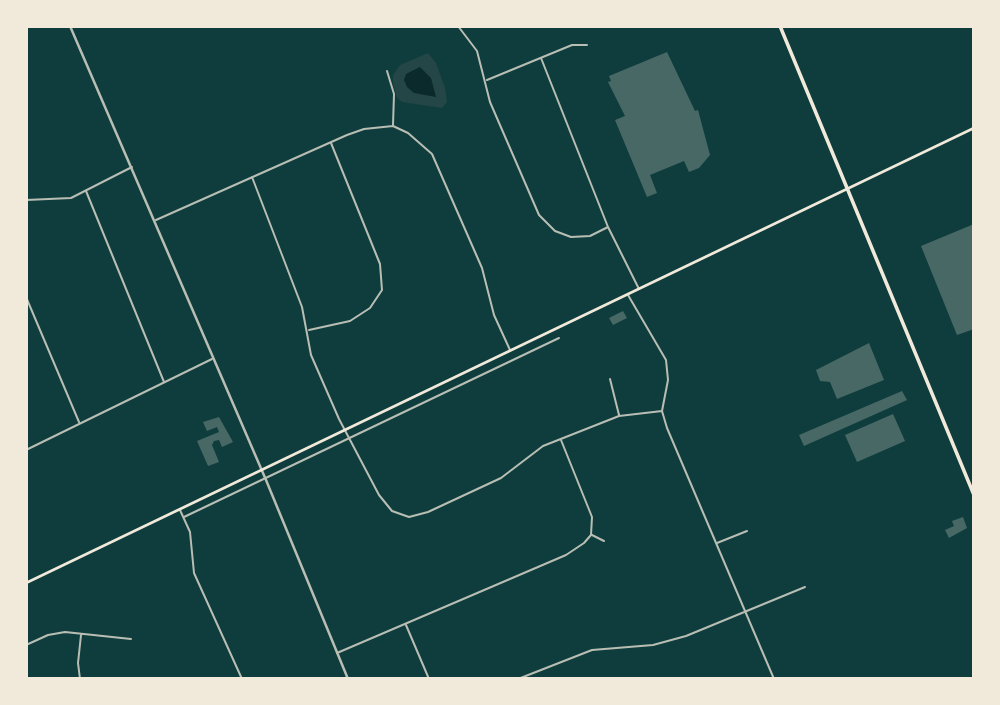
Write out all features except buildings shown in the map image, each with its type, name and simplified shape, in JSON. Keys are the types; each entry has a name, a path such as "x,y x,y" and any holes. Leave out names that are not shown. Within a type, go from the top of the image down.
{"main road":[{"path":"780,26 974,495"},
{"path":"26,583 974,128"}],"street":[{"path":"70,26 265,477 348,679"},
{"path":"458,26 477,51 486,80 489,102 545,223 563,234 580,238 608,227"},
{"path":"486,80 572,46 587,45"},
{"path":"541,58 608,227 640,289"},
{"path":"387,71 395,107 393,126"},
{"path":"155,220 363,129 393,126 408,133 432,154 482,268 494,314 510,351"},
{"path":"308,330 350,321 370,308 382,290 380,264 331,143"},
{"path":"26,200 58,200 86,191 132,167"},
{"path":"252,177 308,330 311,355 346,429 385,505 391,511 410,517 428,512 488,484 543,446 619,416 662,411"},
{"path":"86,191 165,382"},
{"path":"628,295 667,360 668,380 662,411 774,679"},
{"path":"26,298 79,424"},
{"path":"184,517 559,338"},
{"path":"26,450 213,359"},
{"path":"610,379 619,416"},
{"path":"337,653 566,555 591,535 592,517 561,439"},
{"path":"180,509 190,532 194,573 242,679"},
{"path":"716,544 747,531"},
{"path":"591,535 604,541"},
{"path":"518,679 528,678 577,654 670,641 804,587"},
{"path":"406,624 429,679"},
{"path":"26,645 56,633 131,639"},
{"path":"80,679 78,663 81,634"}],"shaded area":[{"path":"428,53 436,63 445,88 447,102 442,108 402,102 397,98 393,83 393,75 400,65"},
{"path":"420,67 431,78 436,97 414,93 407,87 404,80 406,74"}]}
